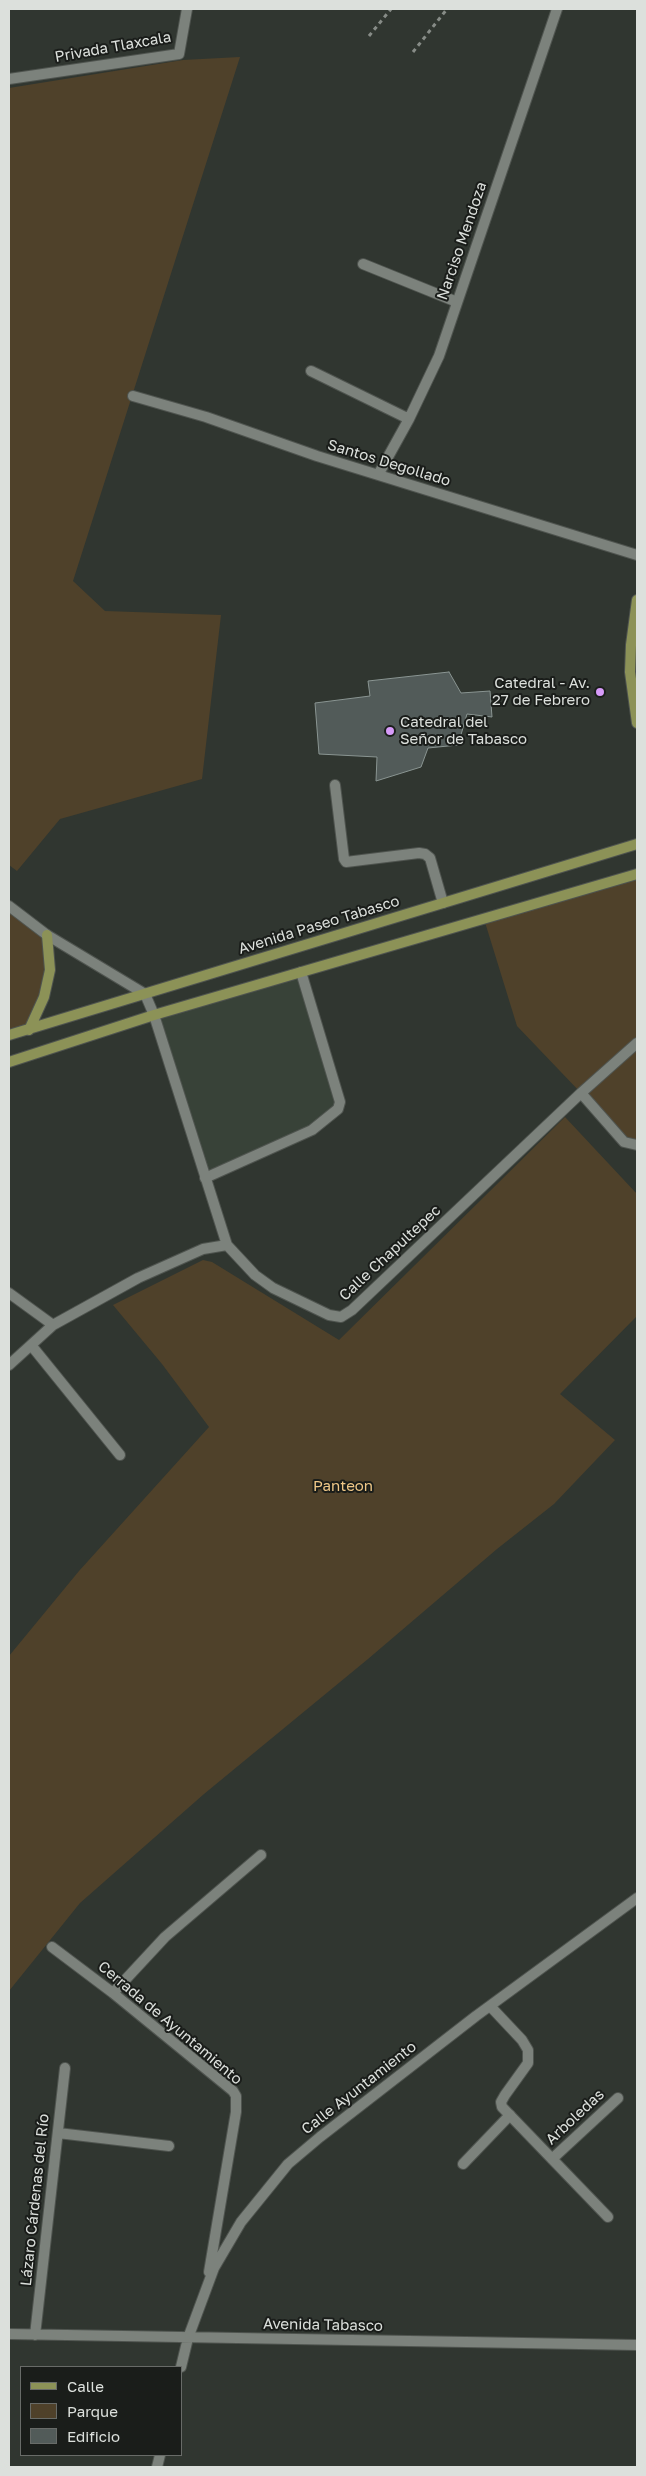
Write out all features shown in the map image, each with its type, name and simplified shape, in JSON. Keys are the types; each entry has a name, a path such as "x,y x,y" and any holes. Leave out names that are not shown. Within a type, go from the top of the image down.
{"main road":[{"path":"637,600 631,645 630,672 632,700 637,723"},
{"name":"Avenida Paseo Tabasco","path":"9,1036 637,844"},
{"path":"9,1062 154,1015 637,874"},
{"path":"29,1030 44,997 50,970 48,935"}],"street":[{"name":"Privada Tlaxcala","path":"9,79 179,54 187,9"},
{"name":"Narciso Mendoza","path":"378,475 409,419 439,356 557,9"},
{"path":"363,264 457,302"},
{"path":"311,372 409,419"},
{"name":"Santos Degollado","path":"133,396 206,417 378,475 637,556"},
{"path":"335,785 344,859 346,862 419,853 425,854 430,858 443,903"},
{"path":"9,906 48,935 145,994"},
{"path":"206,1178 312,1130 338,1109 340,1102 301,972"},
{"name":"Calle Chapultepec","path":"145,994 154,1015 226,1245 239,1261 273,1288 329,1316 341,1317 352,1310 637,1043"},
{"path":"582,1093 624,1142 637,1145"},
{"path":"9,1365 53,1325 138,1278 180,1258 203,1249 226,1245"},
{"path":"9,1293 53,1325"},
{"path":"31,1345 120,1455"},
{"path":"113,1993 165,1937 261,1854"},
{"name":"Calle Ayuntamiento","path":"181,2366 188,2338 207,2285 241,2222 288,2164 320,2137 490,2006 637,1898"},
{"name":"Cerrada de Ayuntamiento","path":"52,1947 113,1993 233,2091 236,2096 236,2112 207,2285"},
{"path":"490,2006 522,2040 528,2050 528,2063 501,2102 502,2107 608,2217"},
{"name":"Lázaro Cárdenas del Río","path":"35,2334 65,2068"},
{"name":"Arboledas","path":"552,2159 618,2098"},
{"path":"463,2164 510,2115"},
{"path":"58,2133 169,2146"},
{"name":"Avenida Tabasco","path":"9,2334 637,2345"}],"path":[{"path":"369,36 391,9"},
{"path":"413,52 447,9"}],"shaded area":[{"path":"300,976 336,1102 334,1107 311,1128 207,1175 158,1018"}],"green space":[{"path":"240,57 73,581 105,611 221,615 202,779 60,819 17,871 9,865 9,88 183,60"},
{"path":"637,874 637,1145 624,1142 581,1093 517,1026 484,919"},
{"path":"9,906 47,935 50,970 29,1030 9,1035"},
{"name":"Panteon","path":"565,1117 637,1194 637,1316 560,1394 615,1440 554,1504 497,1549 368,1659 204,1794 80,1903 9,1991 9,1656 79,1571 209,1427 162,1364 113,1305 203,1260 212,1262 339,1340"}],"building":[{"name":"Catedral del Señor de Tabasco","path":"449,672 461,693 490,691 492,717 467,714 458,745 428,748 421,767 376,781 377,757 319,754 315,703 370,696 368,681"}],"place":[{"name":"Catedral - Av. 27 de Febrero","path":"600,692"},
{"name":"Catedral del Señor de Tabasco","path":"390,731"}]}
